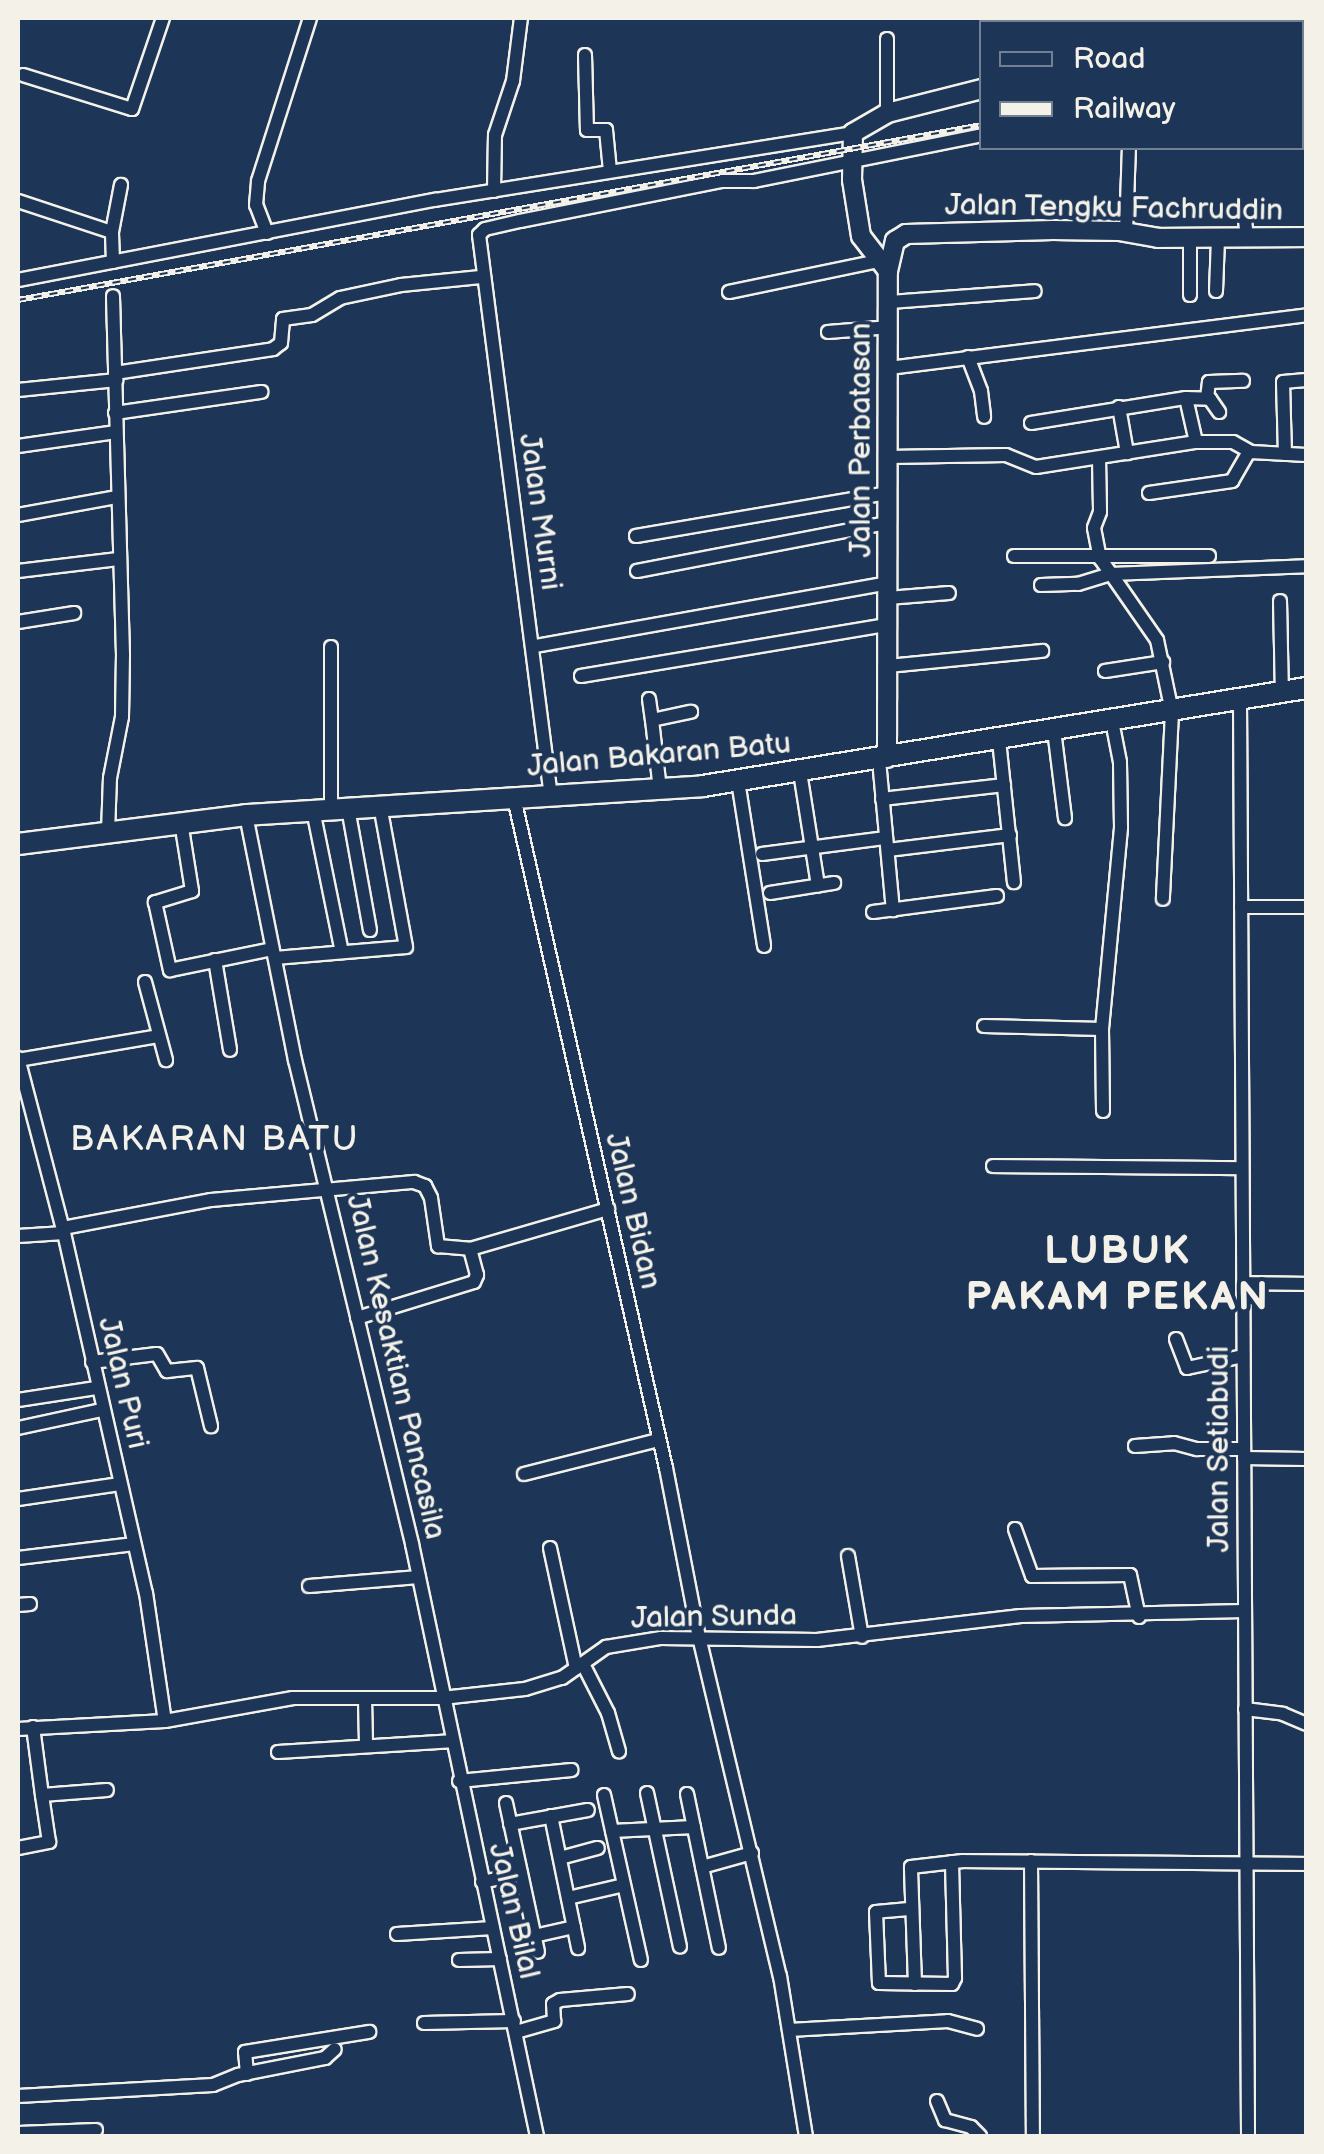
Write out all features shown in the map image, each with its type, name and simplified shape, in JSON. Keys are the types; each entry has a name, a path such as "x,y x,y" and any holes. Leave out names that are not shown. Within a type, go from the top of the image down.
{"highway":[{"name":"Jalan Bakaran Batu","path":"18,844 246,815 660,790 738,781 1299,692"}],"main road":[{"path":"853,132 888,113 979,89"},
{"name":"Jalan Perbatasan","path":"853,132 852,159 861,236 884,266 890,302 888,666 883,759"},
{"name":"Jalan Tengku Fachruddin","path":"884,266 895,240 906,234 1126,232 1190,238 1306,237"}],"street":[{"path":"22,75 132,109 163,18"},
{"path":"267,233 256,205 258,181 310,18"},
{"path":"494,191 495,134 513,82 521,18"},
{"path":"887,39 888,113"},
{"path":"584,54 587,130 606,130 610,171"},
{"path":"18,280 494,191 853,132"},
{"path":"852,159 979,136"},
{"path":"1126,232 1129,150"},
{"name":"Jalan Murni","path":"551,797 535,646 481,277 479,235 485,228 722,182 754,181 852,159"},
{"path":"113,262 112,232 121,185"},
{"path":"18,201 112,232"},
{"path":"1244,210 1246,237"},
{"path":"1190,238 1190,295"},
{"path":"1216,291 1218,238"},
{"path":"729,292 884,266"},
{"path":"18,390 273,349 280,343 283,319 312,315 340,298 400,285 481,277"},
{"path":"890,302 1035,291"},
{"path":"108,832 109,790 123,706 112,296"},
{"path":"889,368 1306,315"},
{"path":"828,332 890,327"},
{"path":"968,357 981,390 984,418"},
{"path":"1286,454 1283,382 1306,380"},
{"path":"1207,398 1210,382 1244,381"},
{"path":"115,413 261,392"},
{"path":"1186,398 1196,442"},
{"path":"1030,424 1186,398 1207,398 1219,412"},
{"path":"1118,407 1127,453"},
{"path":"18,446 116,432"},
{"path":"888,457 1006,455 1030,467 1196,442 1234,443 1249,452 1306,455"},
{"path":"1149,493 1232,481 1249,452"},
{"path":"1099,458 1100,512 1094,528 1100,558 1157,640 1172,712 1163,899"},
{"path":"636,536 888,493"},
{"path":"18,516 117,498"},
{"path":"636,571 887,524"},
{"path":"1014,556 1209,556"},
{"path":"18,571 118,559"},
{"path":"1041,585 1078,584 1111,574 1306,566"},
{"path":"535,646 888,591 950,593"},
{"path":"1280,602 1299,692"},
{"path":"18,622 74,613"},
{"path":"582,676 887,624"},
{"path":"331,647 331,809 342,952"},
{"path":"888,666 1042,651"},
{"path":"1105,671 1162,662"},
{"path":"649,699 660,790"},
{"name":"Jalan Setiabudi","path":"1240,701 1248,2136"},
{"path":"652,720 691,712"},
{"path":"1103,1111 1102,1029 1122,827 1120,762 1112,722"},
{"path":"1054,730 1065,818"},
{"path":"998,740 1014,882"},
{"path":"883,759 882,800 893,910"},
{"path":"800,772 818,886"},
{"path":"738,781 764,946"},
{"path":"882,800 1004,785"},
{"name":"Jalan Bidan","path":"514,798 608,1210 698,1637 780,1976 806,2136"},
{"path":"181,822 192,891 155,902 170,970 214,960 408,944 380,806"},
{"path":"331,809 370,930"},
{"name":"Jalan Kesaktian Pancasila","path":"246,815 273,954 419,1577 442,1698"},
{"path":"762,854 1010,835"},
{"path":"770,892 834,883"},
{"path":"873,912 997,896"},
{"path":"1241,907 1306,907"},
{"path":"214,960 230,1050"},
{"path":"145,982 166,1060"},
{"path":"984,1026 1102,1029"},
{"path":"18,1059 158,1036"},
{"name":"Jalan Puri","path":"18,1059 63,1230 96,1388 145,1589 166,1721"},
{"path":"993,1166 1242,1168"},
{"path":"18,1236 211,1200 420,1183 432,1198 438,1246 470,1249 608,1210"},
{"path":"356,1318 474,1282 478,1274 470,1249"},
{"path":"1243,1284 1306,1284"},
{"path":"1176,1339 1188,1368 1243,1356"},
{"path":"92,1362 157,1354 167,1372 197,1368 212,1426"},
{"path":"18,1400 96,1388"},
{"path":"18,1428 102,1410"},
{"path":"524,1474 658,1440"},
{"path":"1134,1446 1174,1443 1197,1449 1306,1459"},
{"path":"18,1499 120,1484"},
{"path":"1015,1529 1032,1576 1130,1575 1139,1617"},
{"path":"18,1558 134,1544"},
{"path":"550,1548 580,1666 608,1713 619,1751"},
{"path":"848,1556 862,1638"},
{"path":"309,1586 419,1577"},
{"name":"Jalan Sunda","path":"18,1729 166,1721 293,1698 442,1698 539,1686 580,1666 606,1647 698,1637 862,1638 1021,1616 1139,1617 1244,1611"},
{"path":"365,1698 366,1744"},
{"name":"Jalan Bilal","path":"442,1698 537,2136"},
{"path":"1245,1710 1283,1714 1306,1724"},
{"path":"18,1848 49,1842 33,1728"},
{"path":"278,1752 451,1742"},
{"path":"459,1781 571,1770"},
{"path":"42,1796 107,1790"},
{"path":"604,1794 641,1960"},
{"path":"647,1794 680,1947"},
{"path":"688,1794 719,1948"},
{"path":"506,1803 538,1952"},
{"path":"510,1824 588,1810"},
{"path":"551,1816 578,1948"},
{"path":"612,1831 694,1827"},
{"path":"560,1858 598,1848"},
{"path":"702,1867 752,1853"},
{"path":"1031,1860 1032,2136"},
{"path":"915,1984 910,1868 952,1862 1031,1860 1306,1864"},
{"path":"909,1909 876,1912 877,1980 881,1984 952,1984 952,1862"},
{"path":"482,1882 521,1874"},
{"path":"568,1898 624,1884"},
{"path":"534,1936 574,1927"},
{"path":"397,1934 493,1928"},
{"path":"459,1960 500,1958"},
{"path":"424,2023 515,2026 554,2021 553,2004 560,2000 628,1994"},
{"path":"790,2030 948,2021 977,2029"},
{"path":"243,2075 245,2052 370,2032"},
{"path":"18,2096 202,2087 324,2058 336,2048"},
{"path":"937,2100 944,2120 971,2126 980,2136"},
{"path":"18,2132 96,2130"}],"railway":[{"path":"18,300 979,126"}],"district":[{"name":"BAKARAN BATU","path":"215,1140"},
{"name":"LUBUK PAKAM PEKAN","path":"1118,1274"}]}
